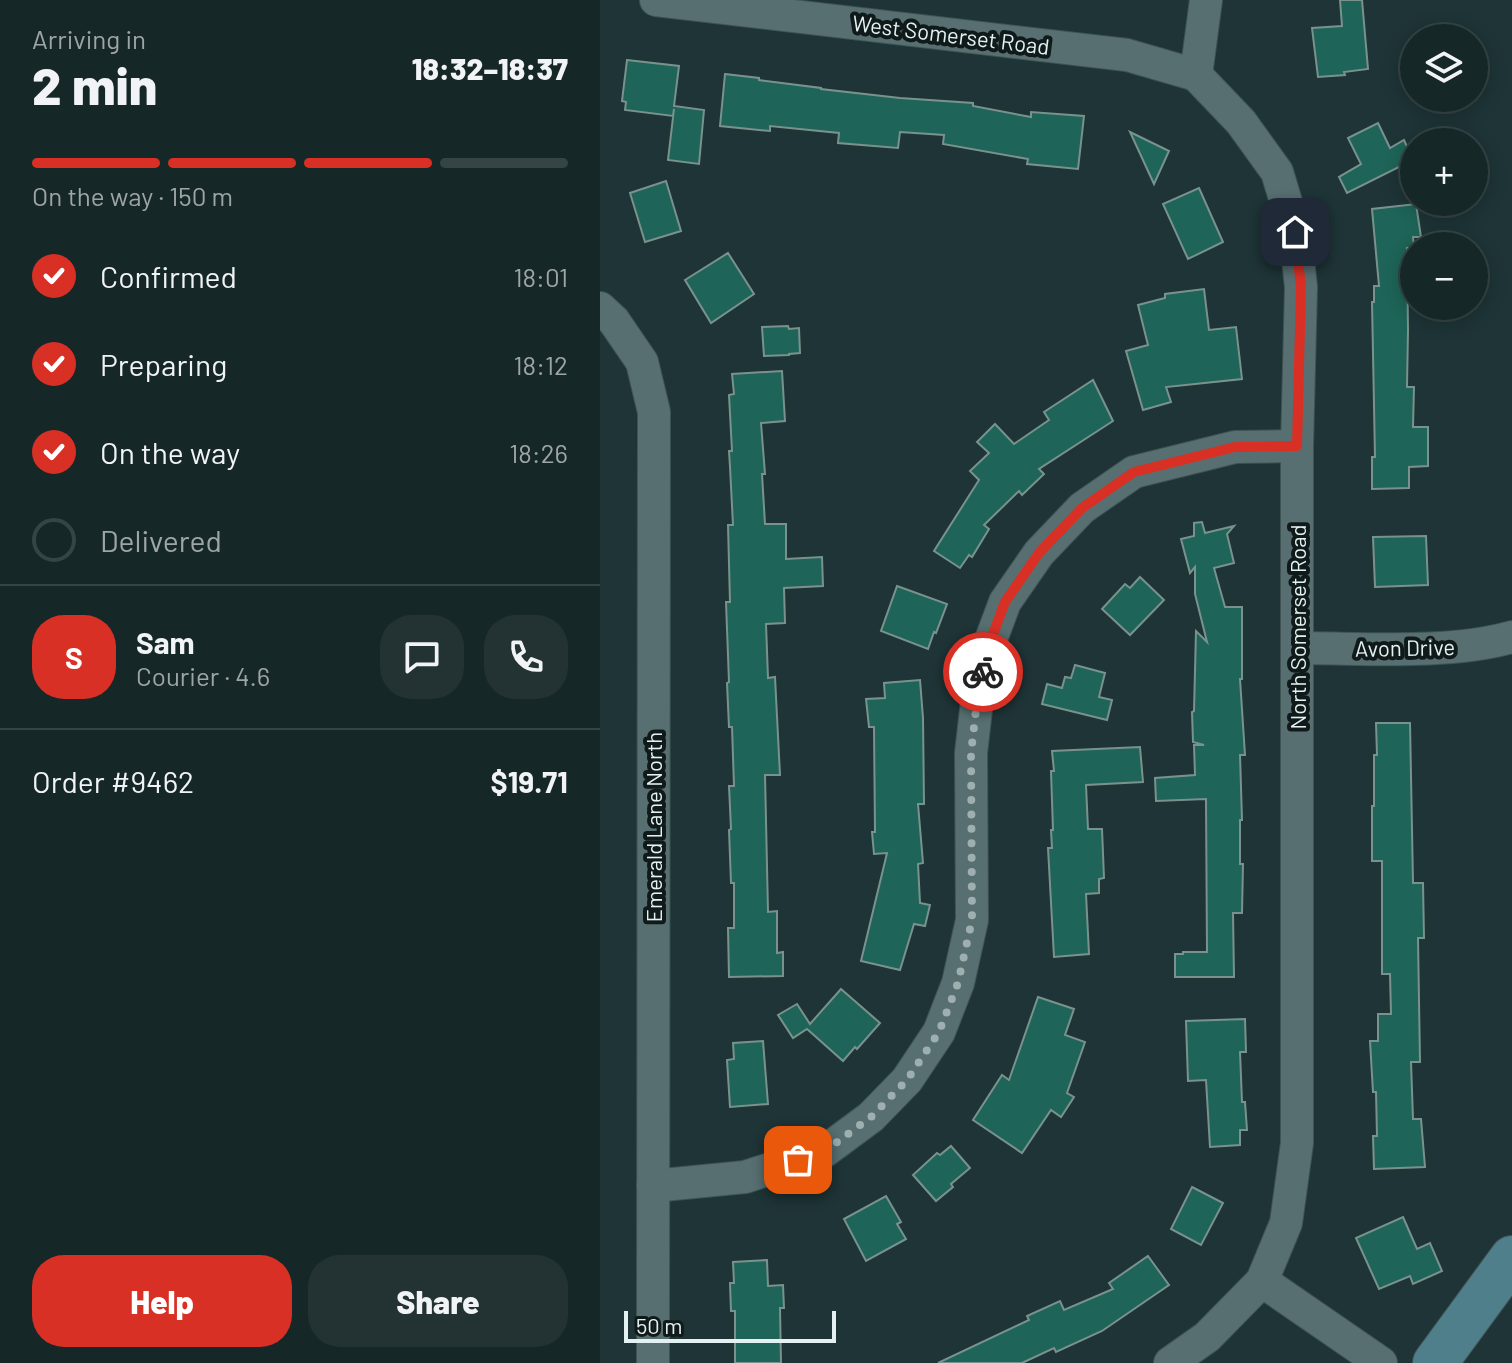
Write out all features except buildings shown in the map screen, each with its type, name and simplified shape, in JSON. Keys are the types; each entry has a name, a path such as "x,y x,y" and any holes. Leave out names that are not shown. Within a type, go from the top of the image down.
{"main road":[{"path":"1435,1363 1512,1258"}],"street":[{"name":"West Somerset Road","path":"656,0 1127,55 1196,75"},
{"path":"1196,75 1206,0"},
{"name":"North Somerset Road","path":"1196,75 1241,122 1277,172 1295,232 1301,287 1297,446 1297,1143 1286,1223 1262,1281"},
{"name":"Emerald Lane North","path":"600,308 614,321 642,362 654,412 653,1363"},
{"path":"653,1186 745,1177 825,1151 871,1117 907,1080 939,1032 958,983 972,920 971,753 986,653 1005,602 1039,553 1082,508 1134,472 1235,447 1297,446"},
{"name":"Avon Drive","path":"1297,648 1486,645 1512,637"},
{"path":"1170,1363 1207,1337 1262,1281 1381,1363"}],"way so far":[{"path":"798,1160 825,1151 871,1117 907,1080 939,1032 958,983 972,920 971,753 983,672"}],"route":[{"path":"983,672 986,653 1005,602 1039,553 1082,508 1134,472 1235,447 1297,446 1301,287 1295,232"}]}
